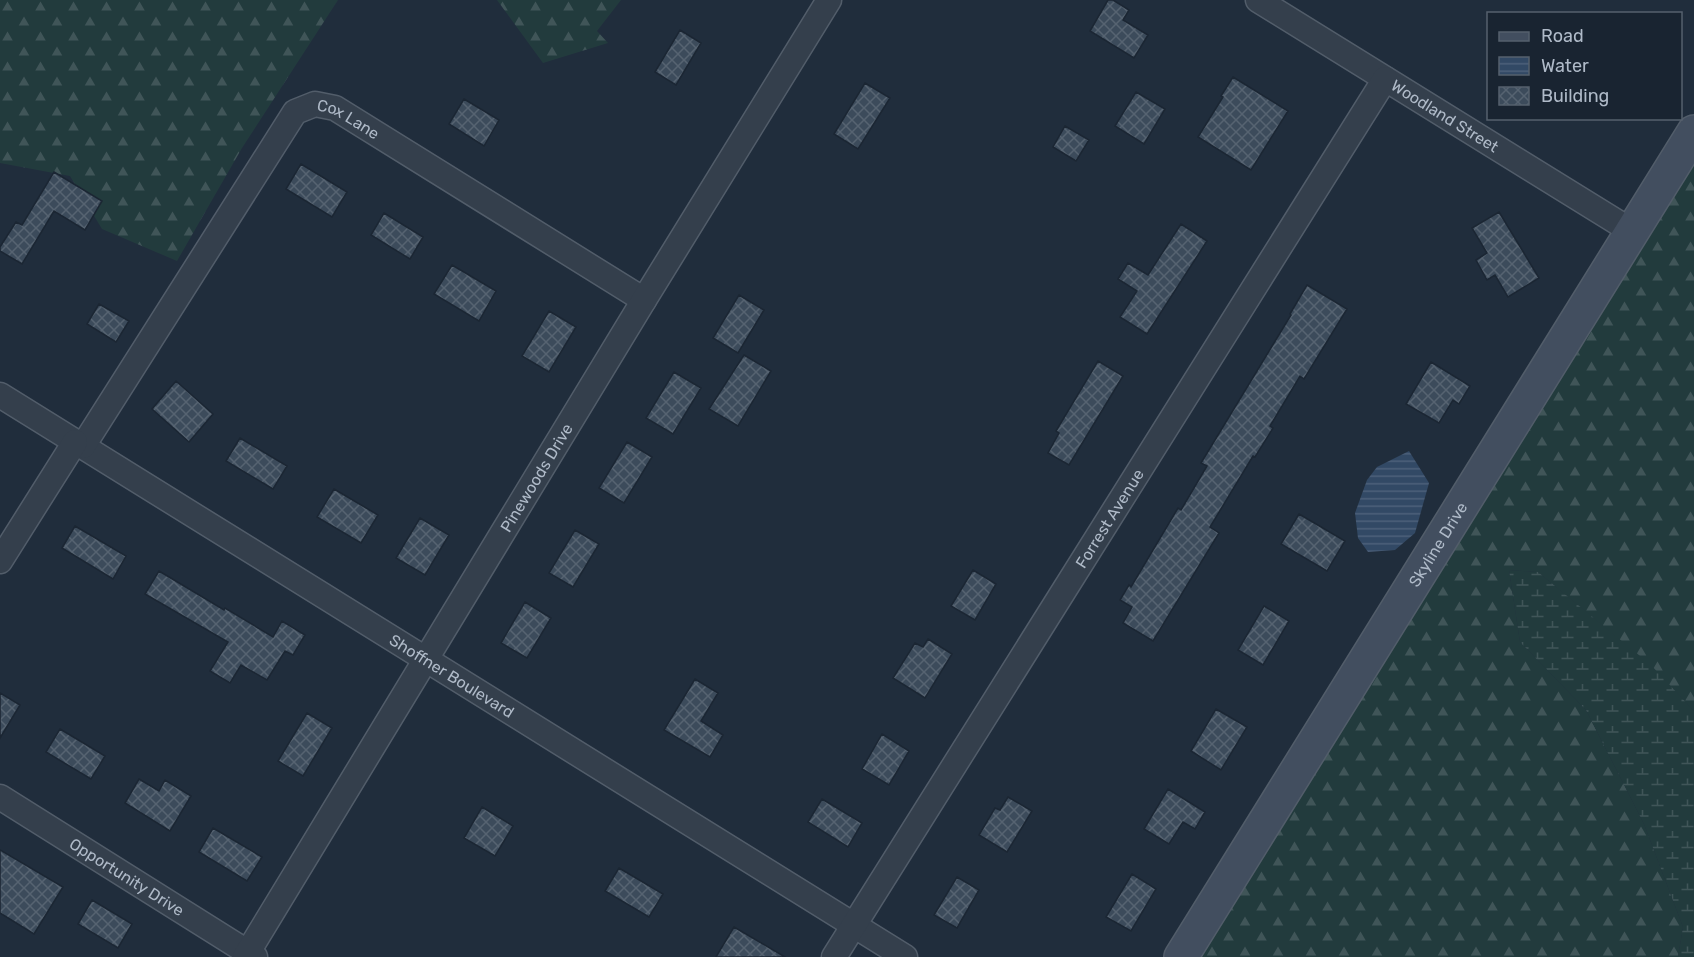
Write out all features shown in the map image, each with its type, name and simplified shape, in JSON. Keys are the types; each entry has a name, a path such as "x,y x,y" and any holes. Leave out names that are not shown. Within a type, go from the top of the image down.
{"street":[{"name":"Pinewoods Drive","path":"250,956 644,300 829,0"},
{"name":"Woodland Street","path":"1258,0 1633,232"},
{"name":"Forrest Avenue","path":"834,957 1384,79"},
{"name":"Cox Lane","path":"0,561 295,112 315,104 335,108 644,300"},
{"name":"Skyline Drive","path":"1181,957 1694,132"},
{"name":"Shoffner Boulevard","path":"0,395 905,957"},
{"name":"Opportunity Drive","path":"0,797 250,956"}],"green space":[{"path":"0,0 338,0 242,148 177,261 102,229 70,176 0,163"},
{"path":"497,0 621,0 597,31 608,43 543,63"},
{"path":"1694,154 1694,711 1650,665 1538,572 1509,570 1520,642 1586,710 1644,824 1683,927 1678,957 1201,957 1415,603"},
{"path":"1509,570 1538,572 1651,665 1694,711 1694,957 1678,957 1683,927 1644,824 1586,710 1520,642"}],"water":[{"path":"1409,451 1429,483 1415,533 1395,550 1368,552 1358,538 1355,513 1367,480 1377,467"}],"building":[{"path":"1108,0 1113,0 1129,10 1123,20 1148,35 1134,58 1090,31"},
{"path":"680,30 701,43 676,85 655,72"},
{"path":"1233,77 1288,111 1251,170 1198,137"},
{"path":"865,83 890,98 858,149 834,134"},
{"path":"1136,92 1165,109 1144,144 1115,126"},
{"path":"464,99 499,120 484,146 449,124"},
{"path":"1065,126 1089,140 1076,161 1053,147"},
{"path":"301,164 347,192 332,217 286,189"},
{"path":"54,172 102,201 85,230 54,211 22,264 0,251 0,247 16,222 22,225"},
{"path":"1499,212 1539,278 1508,297 1495,275 1487,280 1476,260 1487,253 1472,228"},
{"path":"384,213 423,237 410,259 371,235"},
{"path":"1181,224 1207,241 1147,334 1120,317 1137,291 1118,279 1128,263 1148,275"},
{"path":"452,265 496,291 479,321 434,294"},
{"path":"1307,285 1347,309 1304,379 1300,376 1270,426 1273,428 1255,457 1253,456 1210,527 1219,533 1153,641 1123,623 1132,607 1120,600 1129,585 1131,587 1178,508 1181,510 1207,466 1201,463"},
{"path":"739,295 764,310 738,353 713,338"},
{"path":"99,304 129,321 116,342 87,324"},
{"path":"549,311 576,327 549,372 522,356"},
{"path":"744,355 771,371 738,426 709,409"},
{"path":"1098,361 1123,376 1069,465 1048,453 1059,433 1056,431"},
{"path":"1431,362 1470,386 1459,404 1453,400 1439,423 1406,404"},
{"path":"674,372 701,388 673,434 646,418"},
{"path":"176,381 213,414 189,442 152,409"},
{"path":"240,438 287,466 273,489 226,461"},
{"path":"627,442 652,457 624,503 599,488"},
{"path":"334,489 378,515 361,543 317,517"},
{"path":"1299,514 1345,541 1327,571 1281,544"},
{"path":"420,518 449,535 425,575 396,558"},
{"path":"75,526 126,556 113,579 62,548"},
{"path":"575,530 599,544 573,587 549,573"},
{"path":"973,570 996,584 975,620 951,606"},
{"path":"159,571 273,637 282,621 305,635 293,655 285,651 267,680 241,665 230,683 210,671 228,642 145,594"},
{"path":"525,602 551,618 527,658 501,643"},
{"path":"1264,606 1289,621 1263,665 1238,650"},
{"path":"928,639 952,654 925,698 893,678 915,643 923,647"},
{"path":"695,679 718,693 701,721 723,735 710,757 664,730"},
{"path":"0,693 20,705 0,738"},
{"path":"1216,709 1247,727 1221,770 1191,751"},
{"path":"307,713 332,728 303,776 278,761"},
{"path":"60,729 105,756 91,779 46,752"},
{"path":"882,734 909,751 889,785 862,769"},
{"path":"139,779 159,791 165,780 191,796 170,831 125,803"},
{"path":"1168,789 1205,812 1195,829 1183,822 1169,844 1144,829"},
{"path":"1008,797 1032,811 1007,852 979,835 995,808 1000,810"},
{"path":"822,799 862,823 848,847 808,822"},
{"path":"482,807 513,826 495,856 464,838"},
{"path":"213,828 262,857 247,881 199,852"},
{"path":"0,850 63,887 34,934 0,913"},
{"path":"619,868 663,894 649,917 605,891"},
{"path":"1132,874 1156,889 1131,931 1106,917"},
{"path":"957,877 979,890 957,928 934,915"},
{"path":"92,900 132,924 118,948 78,924"},
{"path":"734,927 785,957 716,957"}]}
